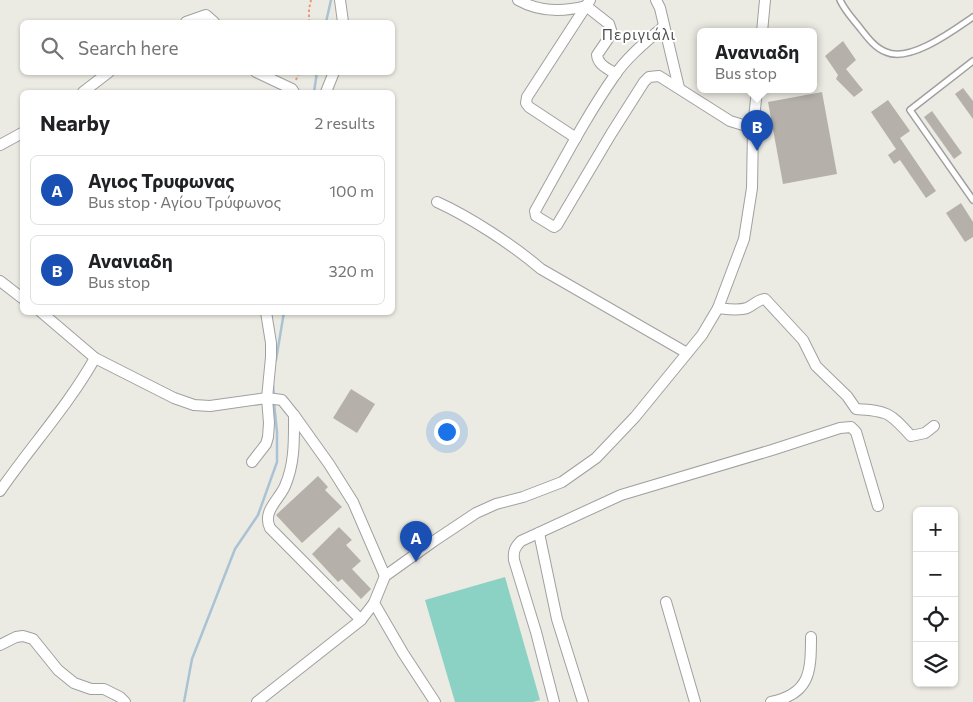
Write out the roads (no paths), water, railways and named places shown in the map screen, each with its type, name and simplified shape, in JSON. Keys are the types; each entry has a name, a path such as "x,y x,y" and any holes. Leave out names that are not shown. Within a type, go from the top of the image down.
{"street":[{"path":"340,0 343,20"},
{"path":"518,0 542,9 565,10 588,3"},
{"path":"656,0 660,8 679,88"},
{"path":"762,28 765,0"},
{"path":"588,3 609,24 612,33 597,54 597,59 599,63 616,74"},
{"path":"576,138 529,107 526,103 527,97 588,3"},
{"path":"192,20 206,15 212,20"},
{"path":"664,26 616,74 576,138 535,211 536,216 554,227 644,82 649,77 659,76 730,121 754,128"},
{"path":"86,90 105,75"},
{"path":"262,75 293,90"},
{"path":"327,90 333,75"},
{"path":"257,702 361,620 374,603 385,576 476,513 496,504 523,497 562,482 596,458 635,417 702,335 718,308 744,239 752,188 757,93"},
{"path":"0,146 20,134"},
{"path":"437,202 455,210 474,222 541,269 687,353"},
{"path":"0,281 20,296"},
{"path":"718,308 744,309 752,306 758,300 765,299 802,340 816,366 847,396 856,409 881,411 894,418 911,436 924,433 934,426"},
{"path":"45,315 95,358 174,398 194,405 210,406 273,398 294,415 329,464 352,502 385,576"},
{"path":"252,462 266,444 273,398 269,325 267,315"},
{"path":"0,491 79,386 95,358"},
{"path":"294,415 294,455 292,466 285,486 267,514 267,521 270,528 361,620"},
{"path":"554,702 536,632 514,560 513,553 516,546 522,541 621,495 840,428 851,427 856,432 878,506"},
{"path":"539,533 557,619 583,702"},
{"path":"666,602 695,702"},
{"path":"374,603 402,652 435,702"},
{"path":"0,645 16,637 23,636 33,639 58,670 74,683 91,689 104,689 120,697 125,702"},
{"path":"771,702 793,695 804,684 812,661 811,637"}],"lane":[{"path":"840,0 870,41 886,53 905,53 917,50 944,37 973,17"},
{"path":"973,61 910,110 973,200"}],"waterway":[{"path":"326,20 331,0"},
{"path":"314,90 317,75"},
{"path":"276,360 284,315"},
{"path":"273,385 274,397"},
{"path":"184,702 192,659 235,549 258,515 277,462 277,432 274,403"}],"place":[{"name":"Ανανιαδη","path":"757,151"},
{"name":"Αγιος Τρυφωνας","path":"416,562"}],"district":[{"name":"Περιγιάλι","path":"639,35"}]}
